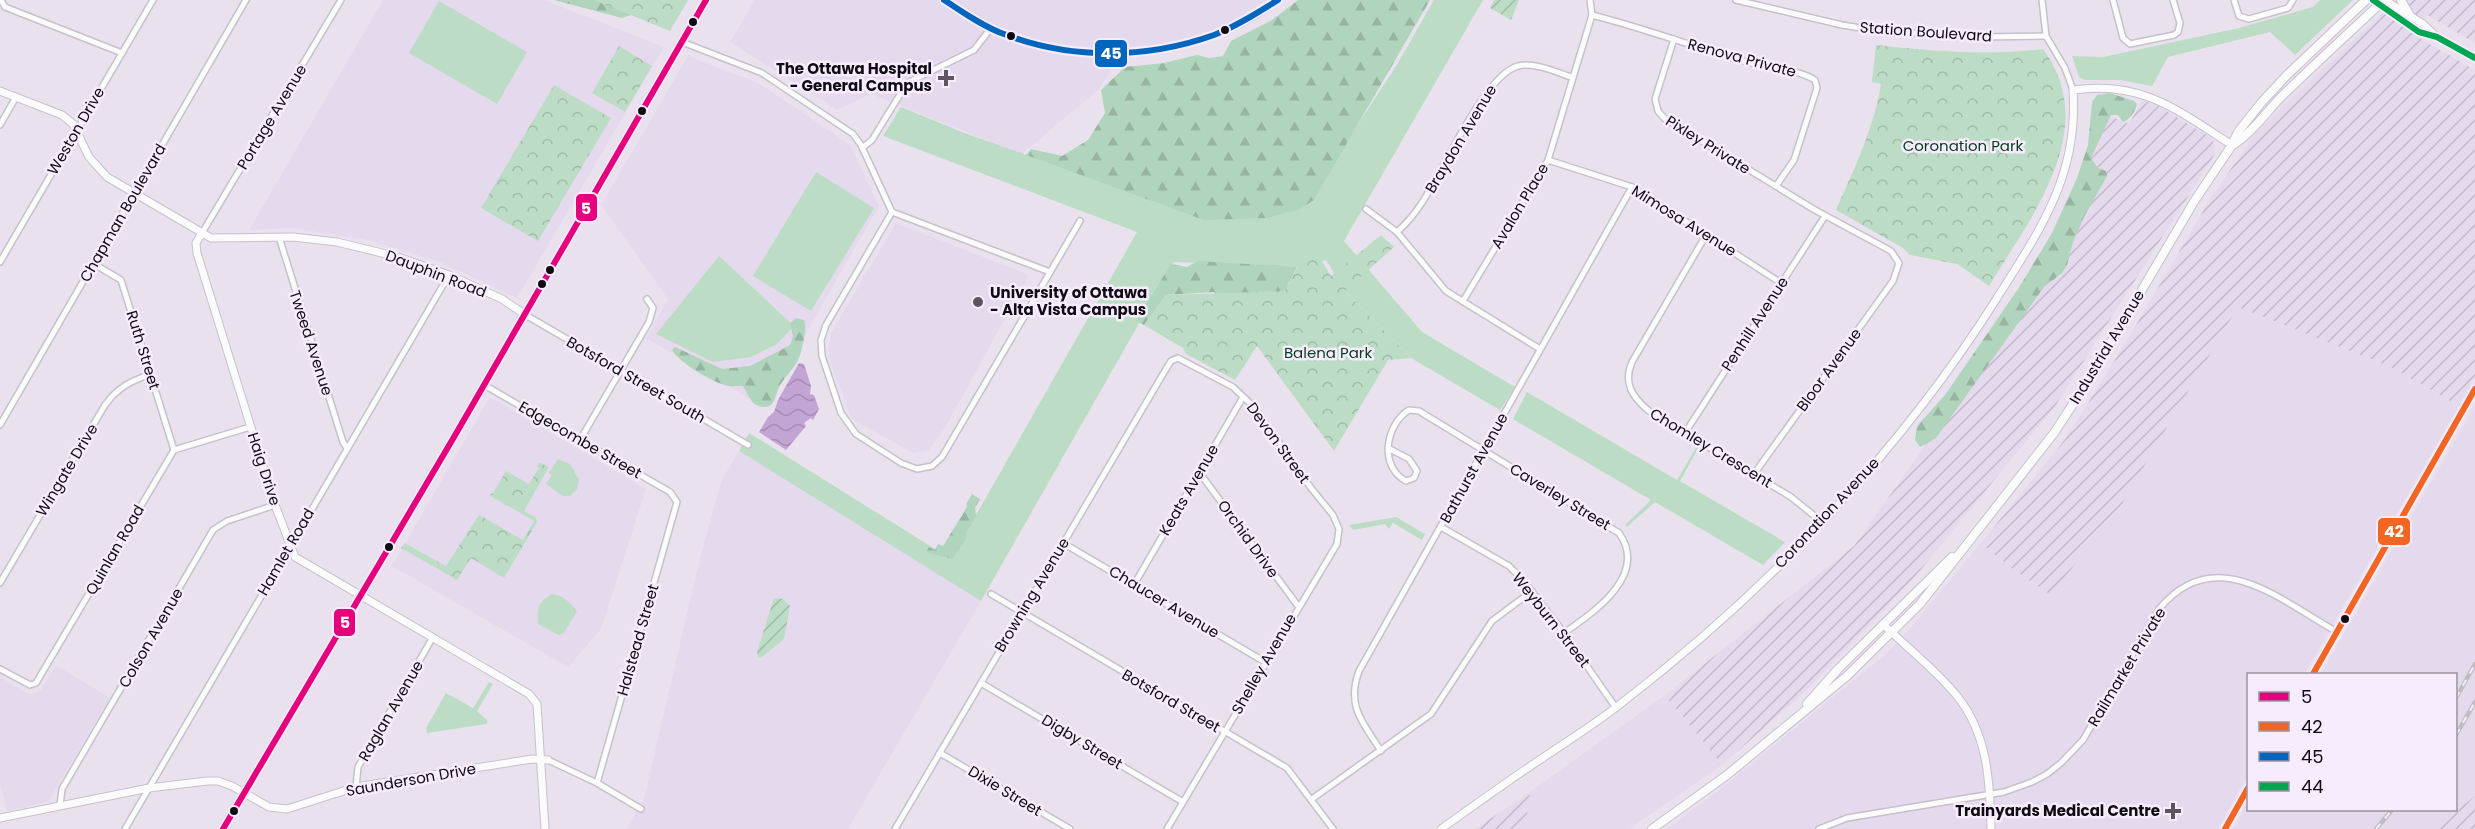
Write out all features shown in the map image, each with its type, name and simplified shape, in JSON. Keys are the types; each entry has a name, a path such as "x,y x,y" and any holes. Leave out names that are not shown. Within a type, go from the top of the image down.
{"main road":[{"path":"223,829 484,385 706,0"},
{"name":"Industrial Avenue","path":"1652,829 1727,775 1847,676 1892,633 1935,586 2054,434 2238,132 2260,103 2366,0"},
{"path":"2402,0 2410,16"},
{"name":"Industrial Avenue","path":"2232,145 2245,137 2275,103 2380,1"},
{"name":"Industrial Avenue","path":"1790,723 1839,668 1969,540"}],"street":[{"path":"1,0 5,7 122,53"},
{"name":"Weston Drive","path":"0,262 153,0"},
{"name":"Chapman Boulevard","path":"0,425 246,0"},
{"name":"Portage Avenue","path":"202,233 341,0"},
{"path":"944,0 991,28 1028,42 1101,54 1135,53 1174,47 1238,24 1278,0"},
{"name":"Avalon Place","path":"1463,301 1548,160 1571,77 1592,15 1590,0"},
{"name":"Station Boulevard","path":"1736,0 1880,31 1979,37 2046,36"},
{"path":"2042,0 2046,36 2065,68 2073,90 2106,87 2132,90 2148,95 2232,145"},
{"path":"2113,0 2123,38 2130,44 2174,35 2178,32 2180,23 2173,0"},
{"path":"2234,0 2239,16 2249,19 2288,8 2293,0"},
{"path":"2380,1 2410,16 2437,36 2475,58"},
{"path":"2380,1 2419,32 2437,36"},
{"name":"Renova Private","path":"1592,15 1742,61 1804,75 1815,80 1817,87 1794,160 1776,186"},
{"path":"862,148 872,140 908,83 974,50 991,28"},
{"name":"Pixley Private","path":"1674,39 1655,99 1658,111 1664,118 1825,216 1891,251 1899,263"},
{"path":"682,42 762,73 858,139 892,212 1050,272"},
{"name":"Braydon Avenue","path":"1397,232 1421,204 1478,106 1503,74 1510,68 1528,65 1571,77"},
{"name":"Coronation Avenue","path":"1441,829 1616,708 1721,620 1822,522 1878,460 1939,383 1993,304 2029,246 2054,199 2068,160 2074,126 2073,90"},
{"path":"0,91 62,115 73,124 89,157 107,177 202,233"},
{"path":"0,125 16,97"},
{"name":"Mimosa Avenue","path":"1548,160 1632,187 1781,283"},
{"name":"Bathurst Avenue","path":"1381,751 1359,716 1353,701 1353,686 1359,672 1632,187"},
{"path":"1366,209 1397,232 1446,291 1540,349"},
{"path":"892,212 826,326 822,340 822,356 841,413 856,434 911,468 924,469 932,466 942,457 1080,221"},
{"name":"Penhill Avenue","path":"1685,433 1825,216"},
{"name":"Dauphin Road","path":"202,233 216,239 279,237 337,242 398,257 449,275 502,299 524,314"},
{"name":"Haig Drive","path":"202,233 195,247 275,505 295,557 529,694 537,704 544,759 545,829"},
{"name":"Chomley Crescent","path":"1706,235 1628,372 1630,390 1636,401 1791,497 1822,522"},
{"name":"Tweed Avenue","path":"279,237 343,442 347,448"},
{"name":"Bloor Avenue","path":"1754,474 1893,281 1899,263"},
{"name":"Ruth Street","path":"94,264 122,280 174,450"},
{"name":"Hamlet Road","path":"125,829 449,275"},
{"path":"580,440 651,316 653,308 648,298"},
{"name":"Botsford Street South","path":"524,314 748,445"},
{"name":"Devon Street","path":"1171,362 1178,358 1184,360 1233,387 1254,407 1311,488 1333,515 1339,529"},
{"name":"Browning Avenue","path":"896,829 1171,362"},
{"name":"Wingate Drive","path":"0,583 105,405 126,383 151,374"},
{"name":"Edgecombe Street","path":"484,385 675,497"},
{"path":"2314,673 2475,388"},
{"name":"Keats Avenue","path":"1135,584 1243,397"},
{"name":"Caverley Street","path":"1388,448 1389,439 1402,416 1413,409 1485,449 1492,456 1619,533 1626,546 1627,562 1623,578 1611,596 1564,633"},
{"path":"174,450 250,427"},
{"path":"1388,448 1415,465 1417,471 1414,478 1406,481 1399,475 1391,463 1388,448"},
{"name":"Quinlan Road","path":"0,669 21,682 30,685 36,683 174,450"},
{"name":"Orchid Drive","path":"1198,472 1298,606"},
{"name":"Halstead Street","path":"597,783 677,502 675,497"},
{"name":"Colson Avenue","path":"60,805 62,789 213,530 227,521 275,505"},
{"name":"Weyburn Street","path":"1441,527 1509,566 1532,591 1564,633 1616,708"},
{"name":"Shelley Avenue","path":"1167,829 1337,544 1339,529"},
{"name":"Chaucer Avenue","path":"1064,543 1265,662"},
{"name":"Railmarket Private","path":"1819,829 1847,818 1990,795 2014,789 2039,778 2061,763 2077,747 2096,719 2159,609 2169,598 2190,585 2218,577 2247,581 2337,632"},
{"path":"1312,799 1431,714 1492,621 1532,591"},
{"name":"Botsford Street","path":"991,594 1287,768 1333,829"},
{"path":"1883,624 1951,689 1967,710 1983,748 1990,795 1991,829"},
{"name":"Raglan Avenue","path":"356,787 358,767 433,637"},
{"name":"Digby Street","path":"981,683 1183,802"},
{"name":"Dixie Street","path":"940,753 1070,829"},
{"path":"544,759 597,783 641,809"},
{"name":"Saunderson Drive","path":"0,818 149,788 218,781 269,807 287,810 356,787 544,759"},
{"path":"2225,829 2247,790"}],"shaded area":[{"path":"383,0 544,0 664,47 517,298 440,262 368,240 292,228 249,230"},
{"name":"The Ottawa Hospital - General Campus","path":"755,0 1268,0 1222,27 1175,43 1116,48 1114,66 1098,90 1022,154 871,94 837,110 730,42"},
{"path":"2396,0 2475,0 2475,43 2427,15 2414,35 2475,70 2475,376 2459,406 2391,367 2238,307 2122,504 2051,595 2014,570 1981,543 2066,438 2120,352 2212,196 2258,130"},
{"path":"688,56 760,84 850,145 879,206 764,407 646,338 668,299 601,205"},
{"path":"2142,100 2158,106 2213,139 2215,154 2056,405 1914,578 1808,689 1722,765 1665,695 1854,546 2060,255 2107,174 2089,161 2110,116 2129,124"},
{"path":"896,223 1029,275 945,428 929,450 913,453 852,419 828,356 831,333"},
{"path":"2238,307 2391,367 2459,406 2305,673 2247,673 2247,776 2218,829 1667,829 1718,791 1886,654 1981,543 2014,570 2051,595 2122,504"},
{"path":"490,397 646,489 601,629 568,667 392,566"},
{"path":"2475,406 2475,796 2457,810 2457,673 2322,673"},
{"path":"739,451 981,601 848,829 626,829 644,799 699,562 722,479"},
{"path":"56,665 110,698 48,802 7,811 0,781 0,677 30,695 41,690"},
{"path":"1665,695 1722,765 1629,829 1525,829 1530,792"},
{"path":"1530,792 1525,829 1475,829"},
{"path":"2475,796 2475,829 2439,829 2448,817"},
{"path":"2247,803 2247,811 2456,811 2439,829 2233,829"}],"green space":[{"path":"554,0 668,0 663,5 622,18"},
{"path":"594,0 688,0 670,31"},
{"path":"1298,0 1430,0 1314,200 1298,210 1266,218 1204,220 1026,155 1031,149 1062,156 1088,140 1105,113 1101,90 1125,67 1164,63 1197,55 1209,58 1223,56 1231,41 1272,20"},
{"path":"1434,0 1483,0 1344,241 1422,332 1515,387 1500,410 1411,358 1345,291 1326,260 1297,267 1174,262 981,601 739,451 749,433 951,559 1137,232 883,136 901,107 962,132 1200,217 1306,204 1398,63"},
{"path":"1494,0 1519,0 1511,20 1490,8"},
{"path":"2320,0 2353,0 2295,55 2270,32 2168,57 2152,86 2120,80 2085,80 2079,77 2072,56 2103,57 2239,28 2313,7"},
{"path":"439,1 527,52 497,104 409,53"},
{"name":"Coronation Park","path":"1876,45 1980,52 2043,49 2059,79 2065,110 2063,141 2054,172 2040,202 1989,286 1957,264 1910,255 1903,248 1836,210 1863,148 1878,100 1881,84 1872,82"},
{"path":"619,46 652,66 625,112 592,93"},
{"path":"554,85 611,118 538,241 481,208"},
{"path":"2110,93 2137,104 2131,117 2123,122 2118,115 2111,115 2091,158 2098,168 2106,171 2107,176 2084,217 2073,242 2067,265 2062,273 2044,287 1936,438 1920,447 1915,440 1917,426 1945,395 2018,289 2052,233 2077,178 2088,145 2092,102 2097,95"},
{"path":"816,172 874,208 811,311 753,276"},
{"name":"Balena Park","path":"1381,235 1394,247 1345,291 1411,358 1388,360 1334,451 1257,346 1235,380 1186,354 1183,348 1144,325 1166,295 1284,291 1303,258 1319,257 1331,276"},
{"path":"719,256 794,326 777,344 751,357 713,362 656,334"},
{"path":"1198,261 1297,267 1284,291 1242,317 1214,292 1166,295 1144,325 1136,321 1171,264 1187,267"},
{"path":"796,318 804,320 805,324 800,357 780,385 774,402 769,406 753,403 743,386 723,384 698,372 681,360 672,350 675,347 722,369 750,366 790,345 793,336 790,323"},
{"path":"1527,392 1677,480 1697,446 1699,447 1680,481 1785,542 1763,565 1655,502 1627,527 1625,525 1651,500 1513,419"},
{"path":"558,459 570,464 579,480 577,489 570,496 563,496 546,484 552,475 549,473"},
{"path":"539,462 549,467 524,511 535,517 537,522 504,578 471,558 457,580 401,548 405,543 446,566 479,515 523,540 534,521 489,495 493,493 506,471 529,484 539,468 537,466"},
{"path":"972,494 980,499 975,508 976,516 966,533 966,539 952,559 926,552 929,547 935,550 938,544 943,546 967,507 966,504"},
{"path":"1396,517 1425,534 1422,540 1393,523 1389,529 1385,524 1353,530 1349,525"},
{"path":"552,594 564,598 577,611 564,633 559,635 538,624 539,606"},
{"path":"774,598 783,599 790,606 784,639 758,658 757,652"},
{"path":"489,682 493,684 477,711 487,720 487,724 427,733 426,728 446,693 473,708"}],"water":[{"path":"799,363 804,364 811,386 810,394 814,395 819,409 813,420 811,418 804,423 806,426 786,450 759,432 774,412 778,400"}],"railway":[{"path":"2457,696 2475,664"},
{"path":"2457,733 2475,702"},
{"path":"2376,829 2391,811"}],"transit line":[{"name":"5","path":"223,829 454,437 706,0"},
{"name":"45","path":"944,0 1004,34 1055,48 1109,53 1162,49 1214,35 1278,0"},
{"name":"44","path":"2373,0 2419,32 2437,37 2475,58"},
{"name":"42","path":"2314,673 2475,389"},
{"name":"42","path":"2225,829 2247,790"}],"place":[{"name":"The Ottawa Hospital - General Campus","path":"946,78"},
{"name":"University of Ottawa - Alta Vista Campus","path":"978,302"},
{"name":"Trainyards Medical Centre","path":"2173,811"}]}
